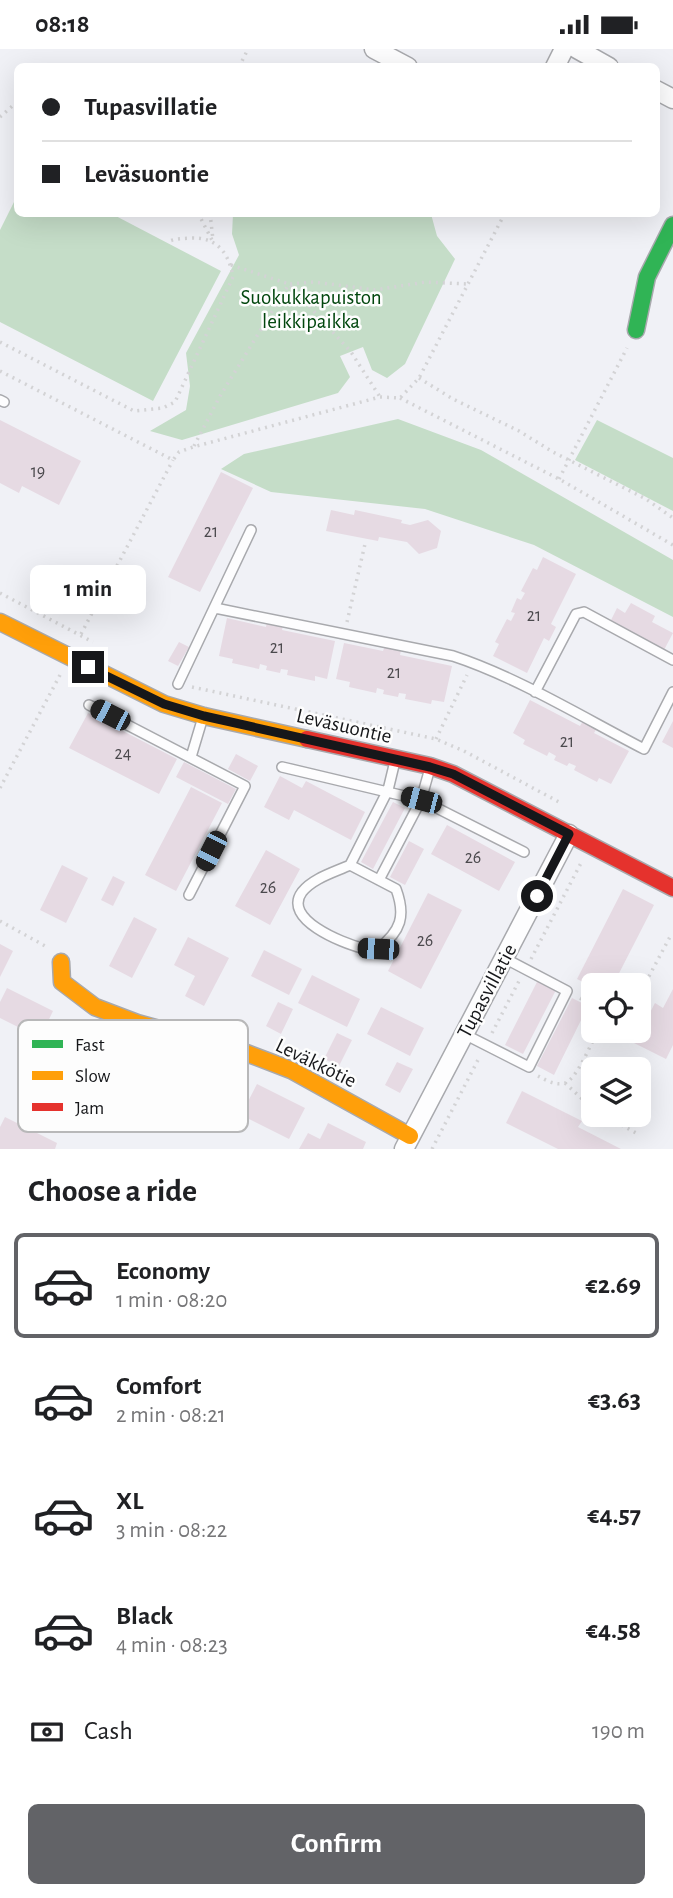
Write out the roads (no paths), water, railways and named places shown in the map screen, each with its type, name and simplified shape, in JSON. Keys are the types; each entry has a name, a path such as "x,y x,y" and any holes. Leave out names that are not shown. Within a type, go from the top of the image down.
{"street":[{"path":"374,49 400,63"},
{"path":"577,49 602,63"},
{"path":"636,330 647,277 673,225"},
{"name":"Leväsuontie","path":"0,622 164,704 204,716 430,767 467,780 673,888"},
{"name":"Tupasvillatie","path":"407,1143 569,834"},
{"name":"Leväkkötie","path":"61,962 62,982 95,1007 129,1020"},
{"name":"Leväkkötie","path":"248,1054 291,1070 407,1143"}],"lane":[{"path":"178,684 251,530"},
{"path":"215,608 453,656 535,692 644,749 673,692"},
{"path":"535,692 576,614 584,612 673,660"},
{"path":"89,705 245,786 189,895"},
{"path":"191,757 204,716"},
{"path":"350,865 396,890 402,906 400,923 388,941 378,949 362,948 321,931 306,921 299,909 298,900 311,883 350,865 388,790 395,759"},
{"path":"379,880 421,800 430,767"},
{"path":"282,768 388,790 421,800 524,852"},
{"path":"464,1034 529,1067 567,991 504,958"}],"park label":[{"name":"Suokukkapuiston leikkipaikka","path":"311,309"}]}
